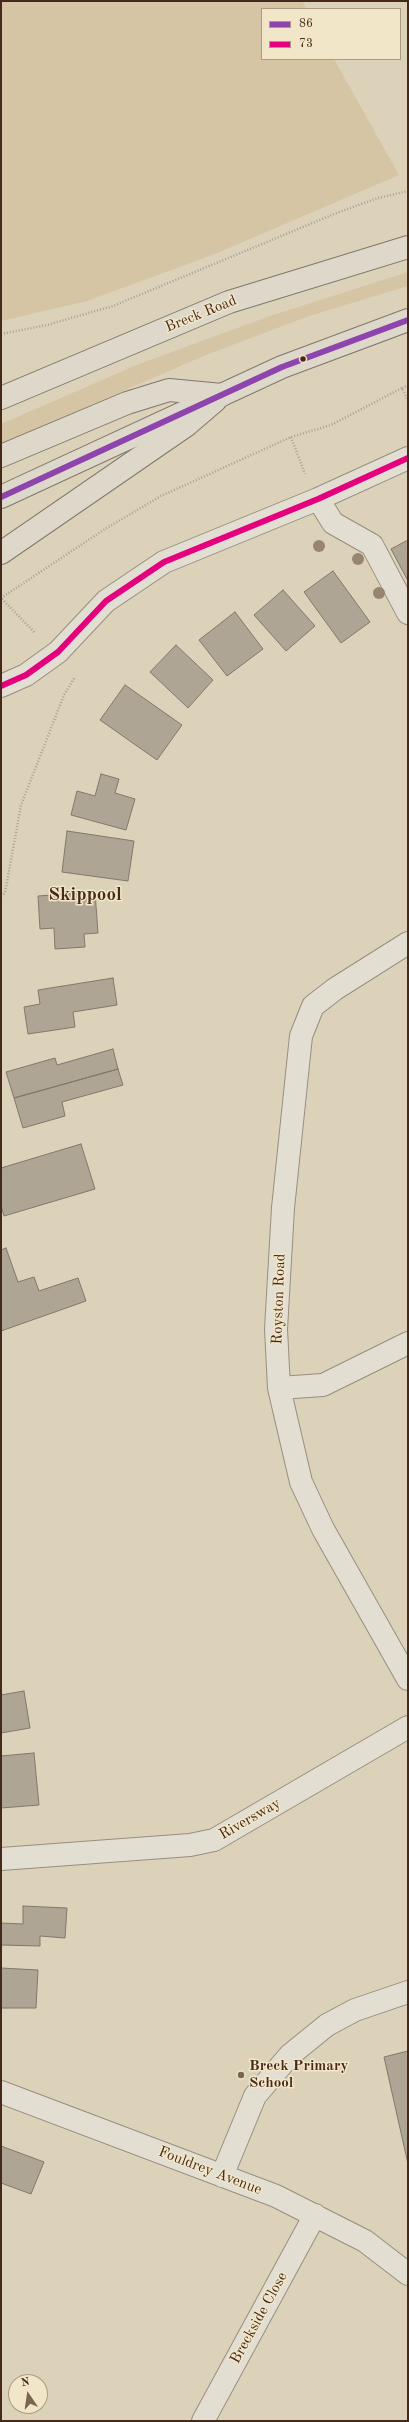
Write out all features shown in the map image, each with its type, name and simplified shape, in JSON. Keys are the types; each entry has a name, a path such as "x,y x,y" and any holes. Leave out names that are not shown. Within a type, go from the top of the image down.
{"main road":[{"name":"Breck Road","path":"5,392 229,302 408,247"},
{"path":"1,497 282,367 408,320"},
{"path":"1,456 127,402 169,390 222,395"},
{"path":"1,553 187,425 222,395"}],"street":[{"path":"1,686 26,675 37,668 58,652 73,634 106,601 164,562 318,499 408,458"},
{"path":"318,499 333,523 372,545 408,614"},
{"name":"Royston Road","path":"408,943 335,989 313,1006 301,1036 283,1208 276,1330 279,1388 301,1482 312,1507 408,1680"},
{"path":"279,1388 322,1385 408,1343"},
{"name":"Riversway","path":"1,1859 190,1845 214,1840 408,1727"},
{"path":"222,2176 255,2096 290,2055 327,2025 354,2010 408,1992"},
{"name":"Fouldrey Avenue","path":"1,2092 276,2196 365,2241 408,2274"},
{"name":"Breckside Close","path":"203,2421 315,2216"}],"path":[{"path":"1,334 48,325 113,306 339,212 378,198 408,191"},
{"path":"1,598 105,529 161,496 291,437 331,425 408,384"},
{"path":"402,388 408,401"},
{"path":"291,437 306,475 318,499"},
{"path":"1,896 5,893 21,805 64,695 76,675"}],"shaded area":[{"path":"1,1 302,1 306,8 261,8 261,60 335,60 399,175 215,254 87,301 1,321"},
{"path":"408,272 408,286 309,316 206,355 1,444 1,424 139,364 270,316"}],"building":[{"path":"408,540 408,581 391,549"},
{"path":"333,571 370,622 341,643 304,592"},
{"path":"283,590 315,626 286,651 254,615"},
{"path":"235,612 263,649 227,676 199,640"},
{"path":"176,645 213,680 188,708 150,672"},
{"path":"125,685 182,725 157,760 100,720"},
{"path":"101,774 119,779 115,793 135,799 126,830 71,815 77,791 95,796"},
{"path":"67,831 134,841 128,881 62,872"},
{"path":"95,892 98,933 84,934 85,947 55,949 54,928 40,929 38,896"},
{"path":"113,978 117,1005 73,1012 75,1027 28,1034 24,1007 40,1004 38,990"},
{"path":"113,1049 118,1069 14,1098 6,1072 55,1058 57,1065"},
{"path":"118,1069 123,1085 62,1102 65,1116 23,1128 14,1098"},
{"path":"81,1144 95,1189 4,1216 1,1206 1,1168"},
{"path":"6,1248 18,1282 34,1277 39,1291 78,1278 86,1301 1,1331 1,1250"},
{"path":"24,1691 30,1728 1,1733 1,1695"},
{"path":"34,1753 39,1805 1,1808 1,1756"},
{"path":"23,1906 67,1908 65,1938 40,1936 40,1946 1,1945 1,1923 23,1924"},
{"path":"1,1968 38,1970 36,2008 1,2008"},
{"path":"408,2051 408,2164 384,2057"},
{"path":"1,2146 44,2162 31,2194 1,2183"}],"transit line":[{"name":"86","path":"1,497 282,367 408,320"},
{"name":"73","path":"1,686 26,675 58,652 106,601 164,562 318,499 408,458"}],"place":[{"name":"Breck Primary School","path":"241,2075"}],"district":[{"name":"Skippool","path":"85,895"}]}
